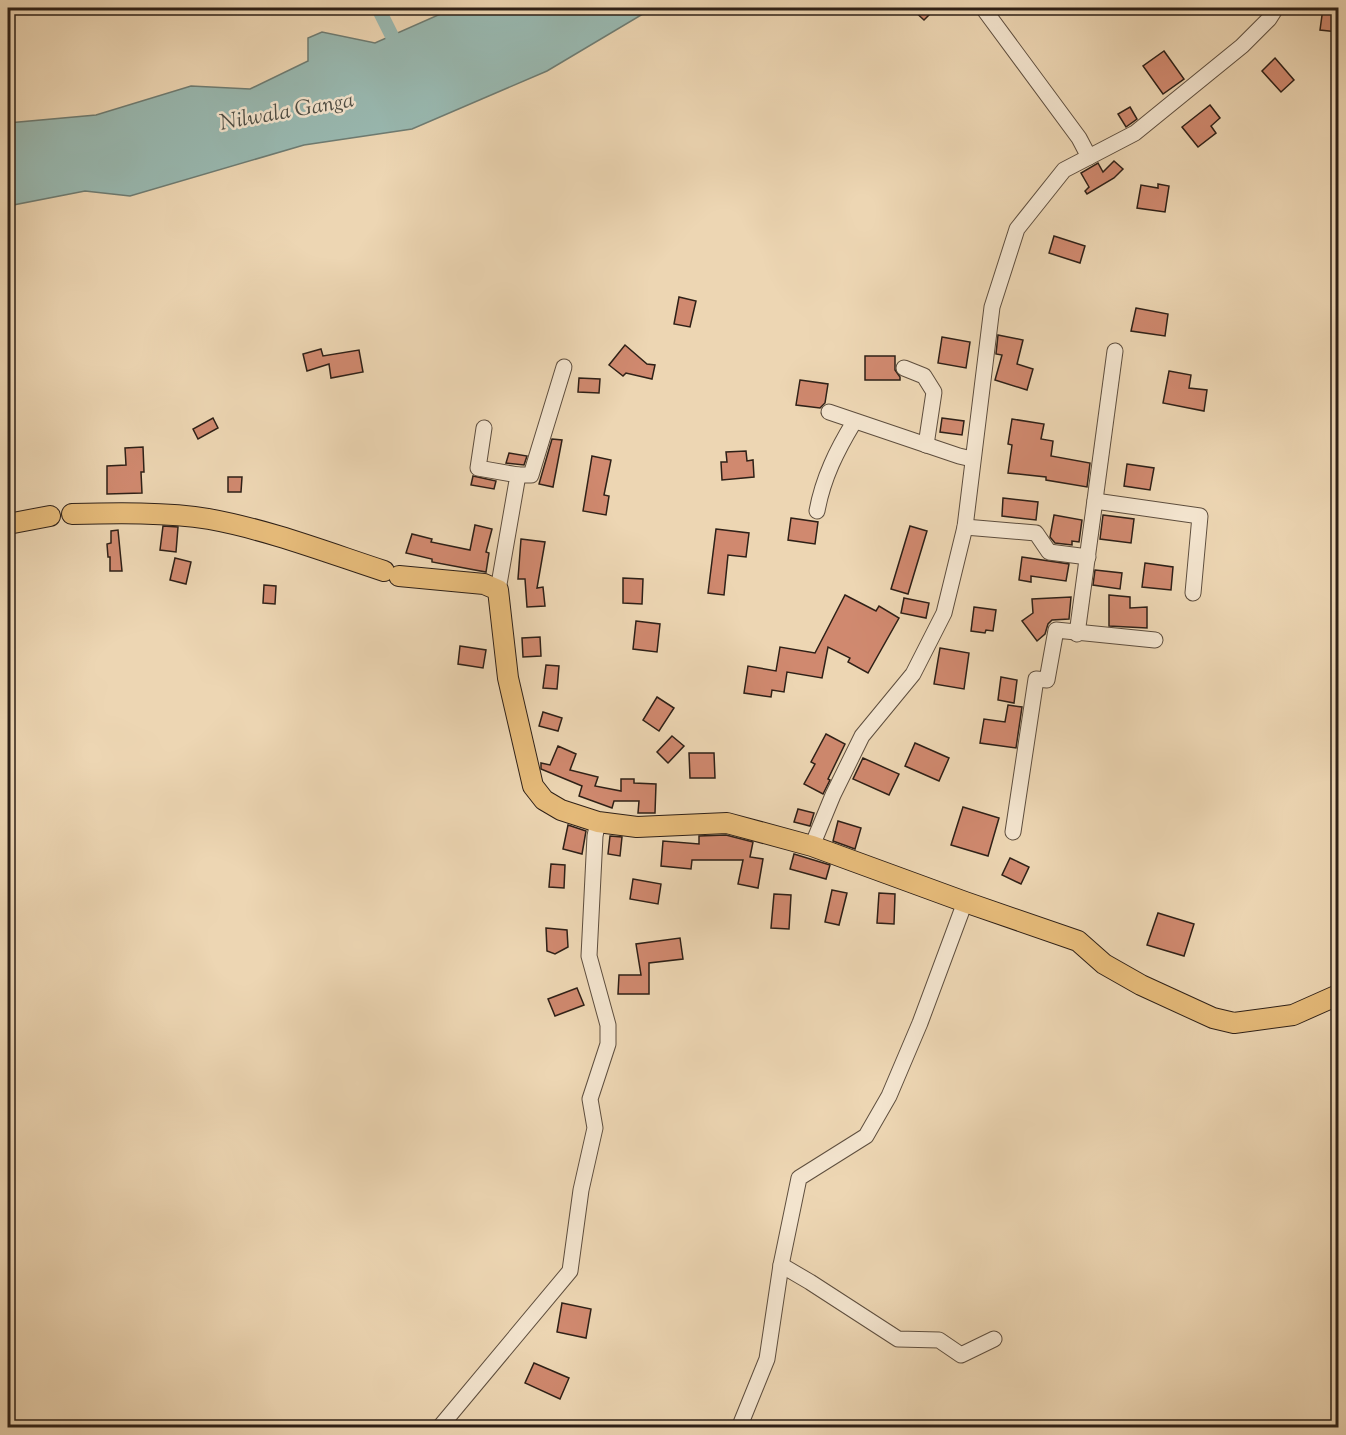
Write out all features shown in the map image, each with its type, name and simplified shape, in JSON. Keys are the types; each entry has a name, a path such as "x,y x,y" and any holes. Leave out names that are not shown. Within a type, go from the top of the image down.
{"main road":[{"path":"72,514 128,513 206,519 250,528 392,574 484,584 498,590 508,678 533,786 544,800 561,810 598,822 638,827 727,823 812,846 965,903 1078,941 1104,964 1141,985 1213,1018 1233,1023 1293,1014 1338,995"},
{"path":"8,524 50,516"}],"street":[{"path":"983,8 1078,138 1089,157"},
{"path":"812,846 833,795 862,736 913,674 944,613 964,527 992,307 1017,229 1064,170 1135,133 1242,46 1269,19 1276,8"},
{"path":"1077,633 1115,351"},
{"path":"484,428 478,468 531,475 564,367"},
{"path":"904,369 924,376 934,392 926,445"},
{"path":"830,412 854,422 972,459"},
{"path":"817,511 822,488 838,448 854,422"},
{"path":"498,590 518,475"},
{"path":"1095,501 1200,516 1193,593"},
{"path":"50,516 72,514"},
{"path":"964,527 1036,533 1049,552 1088,557"},
{"path":"1013,832 1036,680 1047,680 1056,630 1155,640"},
{"path":"439,1428 570,1271 581,1190 596,1128 591,1099 608,1044 608,1025 589,956 595,836 598,822"},
{"path":"739,1428 767,1359 781,1265 799,1178 866,1136 889,1096 920,1023 965,903"},
{"path":"781,1265 898,1339 939,1340 961,1355 994,1339"}],"water":[{"name":"Nilwala Ganga","path":"454,8 653,8 547,71 412,129 304,145 130,196 85,191 8,206 8,123 96,115 191,86 250,89 308,61 308,38 322,32 375,43"}],"building":[{"path":"911,8 936,8 924,20"},
{"path":"1323,8 1338,8 1338,32 1320,30"},
{"path":"1164,51 1184,79 1163,94 1143,66"},
{"path":"1275,58 1294,80 1281,92 1262,71"},
{"path":"1210,105 1220,118 1211,126 1216,133 1198,147 1182,127"},
{"path":"1130,107 1137,119 1126,127 1118,114"},
{"path":"1114,161 1123,169 1114,178 1087,194 1085,191 1089,187 1081,173 1098,163 1103,172"},
{"path":"1158,184 1169,186 1165,212 1137,208 1141,185 1158,188"},
{"path":"1054,236 1085,246 1080,263 1049,253"},
{"path":"679,297 696,301 690,327 674,324"},
{"path":"1136,308 1168,314 1165,336 1131,331"},
{"path":"998,335 1023,340 1017,364 1033,369 1027,390 995,380 1002,355 996,354"},
{"path":"942,337 970,342 966,368 938,363"},
{"path":"625,345 647,364 655,365 652,379 626,373 623,376 609,365"},
{"path":"321,349 323,356 359,350 363,372 331,378 329,364 307,371 303,354"},
{"path":"865,356 895,356 895,370 900,380 865,380"},
{"path":"1169,371 1191,375 1189,388 1207,390 1204,411 1163,403"},
{"path":"579,378 600,379 599,393 578,392"},
{"path":"800,380 828,384 825,403 820,408 796,405"},
{"path":"213,418 218,428 198,439 193,429"},
{"path":"942,418 964,421 962,435 940,432"},
{"path":"1012,419 1044,424 1041,439 1053,441 1051,456 1090,463 1087,487 1046,480 1046,477 1008,473 1012,445 1008,444"},
{"path":"552,439 562,440 553,487 539,484"},
{"path":"143,447 142,493 107,494 107,466 126,465 125,448"},
{"path":"746,451 747,461 753,460 754,477 722,480 721,462 727,462 726,452"},
{"path":"509,453 527,456 524,465 506,463"},
{"path":"592,456 611,460 604,495 609,496 606,515 583,511"},
{"path":"1127,464 1154,468 1150,490 1124,486"},
{"path":"473,476 496,481 494,489 471,485"},
{"path":"228,477 242,477 241,492 228,492"},
{"path":"1003,498 1038,502 1036,520 1002,516"},
{"path":"1054,515 1082,520 1079,542 1072,541 1072,545 1055,543 1050,537"},
{"path":"1103,515 1134,519 1131,543 1100,539"},
{"path":"791,518 818,522 815,544 788,540"},
{"path":"475,525 492,529 486,552 489,553 486,572 432,562 432,559 406,553 412,534 432,539 431,542 470,550"},
{"path":"163,526 178,527 176,552 160,550"},
{"path":"910,526 927,531 908,594 891,589"},
{"path":"716,529 749,533 746,557 728,555 724,595 708,593"},
{"path":"118,530 122,571 110,571 107,544 111,543 111,531"},
{"path":"521,539 545,542 537,588 543,587 545,606 527,607 525,579 518,579"},
{"path":"1022,557 1069,564 1066,581 1031,576 1031,582 1019,580"},
{"path":"175,558 191,562 186,584 170,580"},
{"path":"1145,563 1173,567 1171,590 1142,587"},
{"path":"1095,570 1122,573 1120,589 1093,585"},
{"path":"623,578 643,579 642,604 623,603"},
{"path":"264,585 276,586 275,604 263,603"},
{"path":"845,595 876,611 879,606 899,618 868,673 848,662 850,658 828,647 822,678 787,672 784,692 772,690 771,697 744,693 748,666 776,671 780,647 815,653"},
{"path":"1109,595 1130,597 1130,608 1147,607 1147,628 1109,626"},
{"path":"1071,597 1069,619 1052,620 1045,634 1037,641 1022,621 1033,613 1032,599"},
{"path":"904,598 929,603 926,618 901,613"},
{"path":"974,607 996,610 993,631 986,630 985,633 971,631"},
{"path":"636,621 660,624 657,652 633,649"},
{"path":"540,637 541,656 523,657 522,638"},
{"path":"460,646 486,650 483,668 458,664"},
{"path":"940,648 969,653 964,689 934,684"},
{"path":"546,665 559,666 557,689 543,688"},
{"path":"1001,677 1017,680 1014,703 998,700"},
{"path":"657,697 674,708 659,731 643,720"},
{"path":"1008,705 1022,707 1016,748 980,743 984,719 1005,722"},
{"path":"543,712 562,718 558,731 539,726"},
{"path":"826,734 845,744 823,794 804,784 815,764 811,762"},
{"path":"672,736 684,746 668,763 657,752"},
{"path":"915,743 949,758 939,781 905,766"},
{"path":"558,746 576,754 570,770 598,777 595,786 621,791 621,779 634,779 634,783 656,784 655,813 638,813 639,801 614,801 612,808 579,796 582,786 541,769 541,763 550,765"},
{"path":"689,753 714,753 715,778 690,778"},
{"path":"863,758 899,774 889,795 853,779"},
{"path":"963,807 999,818 988,856 951,845"},
{"path":"798,809 814,813 810,826 794,822"},
{"path":"838,821 861,828 855,849 833,841"},
{"path":"568,825 586,831 582,854 563,849"},
{"path":"726,835 753,842 750,857 763,859 758,888 738,884 743,860 692,860 691,869 661,866 663,841 699,844 699,836"},
{"path":"610,836 622,837 620,856 608,854"},
{"path":"794,854 830,865 826,879 790,869"},
{"path":"1010,858 1029,867 1021,884 1002,875"},
{"path":"551,864 565,865 564,888 549,887"},
{"path":"633,879 661,884 658,904 630,899"},
{"path":"832,890 847,893 839,925 825,922"},
{"path":"879,893 895,894 894,924 877,923"},
{"path":"774,894 791,895 789,929 771,928"},
{"path":"1158,913 1194,924 1184,956 1147,945"},
{"path":"546,928 567,930 568,947 555,954 547,951"},
{"path":"680,938 683,959 649,963 649,994 618,994 619,975 641,975 636,944"},
{"path":"577,988 584,1005 555,1016 548,999"},
{"path":"562,1303 591,1309 586,1338 557,1332"},
{"path":"534,1363 569,1378 560,1399 525,1383"}],"waterway":[{"path":"378,8 400,52"}]}
